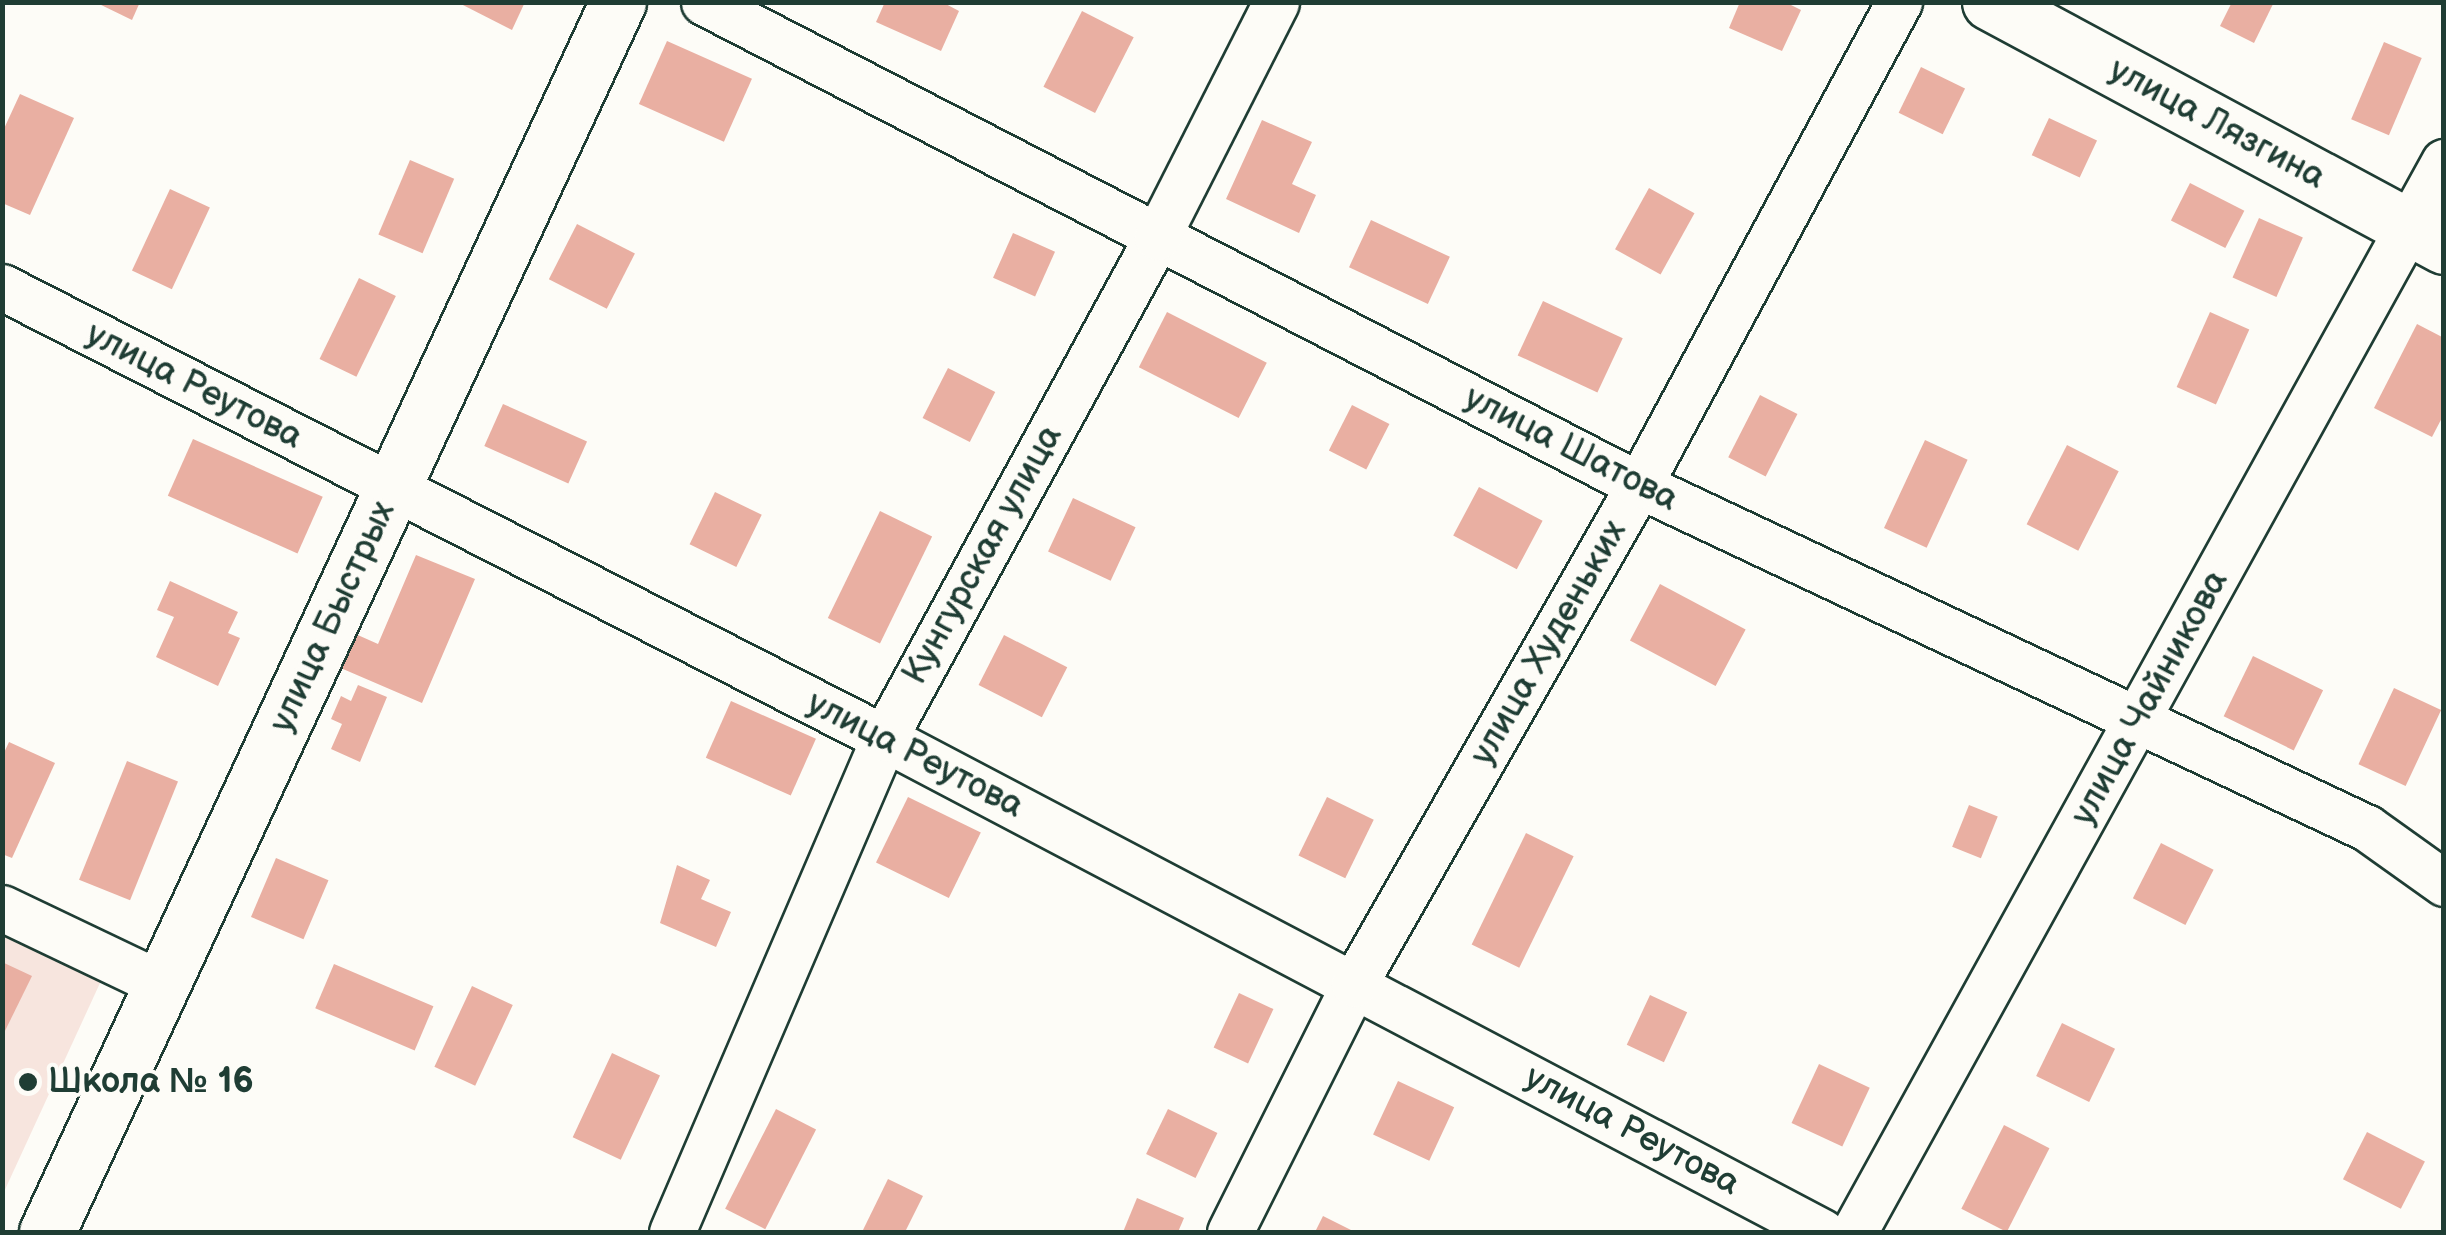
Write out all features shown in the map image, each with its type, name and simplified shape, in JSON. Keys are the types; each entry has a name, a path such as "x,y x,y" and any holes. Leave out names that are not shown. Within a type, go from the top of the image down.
{"street":[{"name":"улица Быстрых","path":"48,1232 618,2"},
{"name":"улица Шатова","path":"704,2 1639,485 2135,724 2367,828 2444,883"},
{"name":"Кунгурская улица","path":"672,1232 884,738 1157,237 1276,2"},
{"name":"улица Худеньких","path":"1230,1232 1354,984 1639,485 1899,2"},
{"name":"улица Лязгина","path":"1990,2 2426,236"},
{"name":"улица Чайникова","path":"1854,1232 2135,724 2426,236 2444,162"},
{"name":"улица Реутова","path":"2,287 884,738 1822,1232"},
{"path":"2,908 161,984"}],"shaded area":[{"name":"Школа № 16","path":"3,923 106,970 3,1194"}],"building":[{"path":"95,2 140,2 132,20"},
{"path":"457,2 525,2 512,30"},
{"path":"885,2 942,2 959,11 941,51 876,22"},
{"path":"1740,2 1785,2 1801,10 1782,51 1729,28"},
{"path":"2232,2 2274,2 2254,43 2220,26"},
{"path":"1082,11 1134,37 1095,113 1043,87"},
{"path":"667,41 752,79 724,142 639,104"},
{"path":"2384,42 2422,58 2389,135 2351,119"},
{"path":"1921,67 1965,88 1943,134 1899,113"},
{"path":"20,94 74,118 30,215 2,203 2,133"},
{"path":"2049,118 2097,140 2080,178 2032,155"},
{"path":"1262,120 1312,142 1292,184 1316,195 1299,233 1226,199"},
{"path":"410,160 454,179 423,253 378,235"},
{"path":"2190,183 2244,211 2225,248 2171,220"},
{"path":"1649,188 1694,213 1661,274 1615,249"},
{"path":"170,189 210,208 172,289 132,271"},
{"path":"2259,218 2303,238 2276,297 2233,277"},
{"path":"1371,220 1450,257 1428,304 1349,267"},
{"path":"577,224 635,254 607,309 549,279"},
{"path":"1013,233 1055,252 1035,296 993,278"},
{"path":"359,278 396,296 356,377 320,359"},
{"path":"1543,301 1623,338 1597,393 1518,355"},
{"path":"1167,312 1267,363 1239,418 1139,367"},
{"path":"2210,312 2249,329 2216,404 2177,387"},
{"path":"2417,324 2444,338 2444,414 2432,437 2374,408"},
{"path":"948,368 995,392 970,442 923,418"},
{"path":"1760,395 1797,414 1766,476 1728,457"},
{"path":"503,404 587,441 568,483 484,446"},
{"path":"1352,405 1389,424 1366,470 1329,450"},
{"path":"193,439 323,497 298,553 168,496"},
{"path":"1925,440 1968,460 1927,548 1884,528"},
{"path":"2067,445 2119,471 2078,551 2027,524"},
{"path":"1479,487 1543,521 1517,569 1453,536"},
{"path":"715,492 762,515 736,567 690,544"},
{"path":"1073,498 1136,527 1111,581 1048,551"},
{"path":"880,511 932,536 880,643 828,618"},
{"path":"416,555 475,579 422,703 336,666 351,632 378,644"},
{"path":"170,581 238,612 228,633 240,638 218,686 156,657 174,617 157,610"},
{"path":"1660,584 1746,630 1716,686 1630,641"},
{"path":"1004,635 1067,667 1042,717 979,685"},
{"path":"2253,656 2323,690 2294,750 2224,716"},
{"path":"358,685 387,697 360,762 331,749 342,724 331,719 341,696 351,701"},
{"path":"2394,688 2441,710 2406,786 2359,764"},
{"path":"731,701 816,739 791,795 706,758"},
{"path":"9,742 55,763 12,858 2,854 2,757"},
{"path":"127,761 178,782 130,900 79,880"},
{"path":"908,797 981,833 949,898 876,863"},
{"path":"1327,797 1374,820 1345,878 1299,855"},
{"path":"1969,805 1998,817 1981,858 1952,847"},
{"path":"1526,833 1574,856 1519,968 1472,944"},
{"path":"2161,843 2214,870 2185,925 2133,898"},
{"path":"276,858 328,880 303,939 251,917"},
{"path":"677,865 710,880 701,899 731,912 716,947 660,923"},
{"path":"2,962 32,976 2,1037"},
{"path":"334,964 433,1006 415,1050 315,1008"},
{"path":"472,986 513,1005 475,1086 434,1067"},
{"path":"1239,993 1273,1009 1248,1063 1214,1047"},
{"path":"1650,995 1687,1012 1664,1062 1627,1045"},
{"path":"2062,1023 2115,1049 2089,1102 2036,1076"},
{"path":"612,1053 660,1075 621,1160 573,1137"},
{"path":"1819,1064 1870,1088 1842,1147 1792,1123"},
{"path":"1398,1081 1454,1107 1429,1161 1373,1134"},
{"path":"776,1109 816,1129 765,1229 725,1209"},
{"path":"1168,1109 1217,1133 1196,1178 1146,1154"},
{"path":"2004,1125 2049,1148 2007,1232 1961,1209"},
{"path":"2367,1132 2425,1162 2401,1209 2343,1179"},
{"path":"888,1179 923,1196 905,1232 862,1232"},
{"path":"1137,1198 1184,1218 1178,1232 1123,1232"},
{"path":"1323,1216 1355,1232 1315,1232"}],"place":[{"name":"Школа № 16","path":"28,1082"}]}
